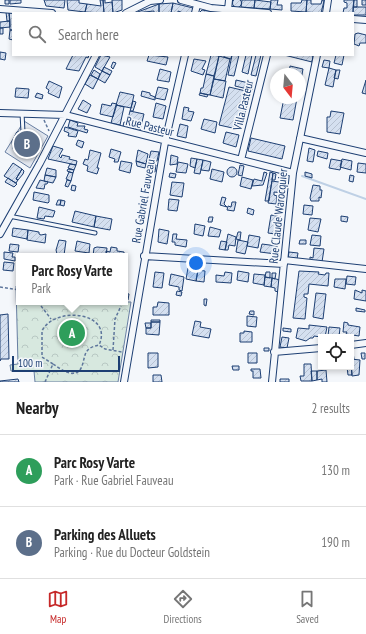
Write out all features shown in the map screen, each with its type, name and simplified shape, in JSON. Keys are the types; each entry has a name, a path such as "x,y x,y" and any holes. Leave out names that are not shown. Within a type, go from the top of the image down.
{"street":[{"path":"128,12 150,2 160,0"},
{"path":"181,0 197,5 228,10 255,12"},
{"path":"228,10 229,0"},
{"path":"326,12 328,0"},
{"path":"195,12 197,5"},
{"path":"0,9 39,12"},
{"path":"354,19 366,20"},
{"path":"0,234 65,116 95,56"},
{"name":"Rue Gabriel Fauveau","path":"124,382 144,256 165,142 185,56"},
{"name":"Villa Pasteur","path":"241,160 267,56"},
{"name":"Rue Claude Warocquier","path":"272,382 293,173 317,56"},
{"name":"Rue Pasteur","path":"0,112 65,116 293,173"},
{"path":"300,138 366,152"},
{"path":"144,256 284,262 366,269"},
{"path":"354,345 366,343"},
{"path":"274,352 318,348"}],"lane":[{"path":"15,148 14,142 18,134 24,132 22,113"},
{"path":"10,216 95,233"}],"path":[{"path":"43,114 45,124 50,134 54,136"},
{"path":"0,287 16,290"},
{"path":"40,305 51,319"},
{"path":"113,350 115,319 121,306"},
{"path":"69,316 83,316 96,322 100,329 102,338 99,345 87,351 84,363 76,372 70,373 42,357 42,331 51,319 69,316"},
{"path":"99,345 105,349 128,353"},
{"path":"46,382 53,364"}],"green space":[{"path":"128,302 131,302 118,382 35,382 34,371 11,371 10,365 18,364 16,305 128,305"}],"shaded area":[{"path":"24,121 48,136 30,168 5,152"}],"building":[{"path":"235,-1 239,-1 241,3 239,7 235,7 233,5 233,1"},
{"path":"5,0 9,0 9,4 5,4"},
{"path":"10,0 21,0 21,3 10,4"},
{"path":"44,0 65,0 64,8 46,6"},
{"path":"67,0 79,0 79,3 87,4 85,12 68,10"},
{"path":"100,0 103,0 104,12 85,12 87,4 101,6"},
{"path":"103,0 105,0 105,3 112,2 113,12 104,12"},
{"path":"112,0 122,0 122,10 113,12"},
{"path":"242,0 255,0 254,8 241,7"},
{"path":"255,0 271,2 270,9 254,8"},
{"path":"271,0 278,0 277,5 282,5 282,10 270,9"},
{"path":"302,0 307,0 306,12 291,11 291,3 301,3"},
{"path":"307,0 311,0 311,4 321,4 322,0 324,1 321,12 306,12"},
{"path":"344,0 354,0 353,12 343,12 344,8 347,8 347,3 344,2"},
{"path":"354,0 357,0 357,7 353,7"},
{"path":"362,0 366,0 366,5 362,5"},
{"path":"173,3 171,12 159,12 159,4"},
{"path":"173,3 193,8 192,12 171,12"},
{"path":"159,4 159,12 138,12"},
{"path":"353,7 366,7 366,15 354,15"},
{"path":"202,10 214,12 200,12"},
{"path":"6,12 9,12 10,21 7,21"},
{"path":"9,12 12,13 12,30 10,30"},
{"path":"10,21 10,27 0,28 0,22"},
{"path":"0,28 3,28 3,34 0,34"},
{"path":"10,30 12,30 12,40 9,39"},
{"path":"358,33 366,35 366,43 360,43 359,46 354,44 355,34"},
{"path":"0,52 6,53 5,60 0,59"},
{"path":"72,56 89,56 88,58 86,57 79,71 66,69"},
{"path":"100,56 110,57 102,71 95,67"},
{"path":"149,56 168,57 166,65 147,61"},
{"path":"211,56 219,56 214,76 206,74"},
{"path":"219,56 230,59 225,81 214,79"},
{"path":"224,56 232,56 231,59"},
{"path":"232,56 239,56 234,76 228,75"},
{"path":"246,56 252,56 248,74 242,72"},
{"path":"256,56 261,56 256,76 251,75"},
{"path":"288,56 313,56 312,62"},
{"path":"336,56 344,56 342,65 334,63"},
{"path":"194,59 206,61 202,69 205,70 203,75 191,71"},
{"path":"324,60 330,61 329,68 322,67"},
{"path":"113,62 116,63 113,69 111,67"},
{"path":"104,67 112,71 110,75 102,71"},
{"path":"329,68 336,70 333,87 325,85"},
{"path":"160,69 171,72 169,82 157,80"},
{"path":"94,70 100,74 98,79 91,75"},
{"path":"336,70 340,70 338,79 334,78"},
{"path":"102,71 110,75 105,83 98,79"},
{"path":"206,74 214,76 210,95 200,93 201,88 203,88"},
{"path":"90,75 98,79 93,89 85,84"},
{"path":"214,79 226,81 223,98 210,95"},
{"path":"236,80 253,84 252,90 235,86"},
{"path":"366,80 366,94 362,93"},
{"path":"49,81 62,87 59,98 48,93 49,90 46,88"},
{"path":"158,87 168,89 165,100 155,98"},
{"path":"229,87 250,92 245,114 240,113 237,129 219,125"},
{"path":"16,88 29,89 28,98 15,97"},
{"path":"142,91 150,93 150,95 155,97 155,100 141,96"},
{"path":"120,92 134,95 131,108 116,105"},
{"path":"37,93 43,95 42,99 35,97"},
{"path":"200,93 208,95 207,97 199,95"},
{"path":"83,100 91,105 87,113 78,109"},
{"path":"133,101 136,102 133,111 130,111"},
{"path":"112,103 117,104 113,117 100,114 102,104 111,106"},
{"path":"156,103 166,106 163,119 153,117"},
{"path":"283,104 296,104 293,120 280,118"},
{"path":"116,105 124,107 120,125 111,123"},
{"path":"184,107 189,108 188,111 194,112 191,121 182,119"},
{"path":"130,111 144,114 140,130 126,127"},
{"path":"331,111 344,113 340,134 327,132 327,117 330,117"},
{"path":"204,119 217,122 215,133 201,129"},
{"path":"70,120 78,123 77,126 85,126 84,129 88,130 87,133 68,127"},
{"path":"124,122 127,123 126,127 123,126"},
{"path":"180,124 188,126 186,138 177,136"},
{"path":"65,127 78,131 76,137 68,136 69,133 64,131"},
{"path":"226,132 239,135 236,147 223,143"},
{"path":"251,138 285,146 282,159 248,151"},
{"path":"78,140 84,142 82,148 76,145"},
{"path":"53,146 63,149 59,156 61,158 62,155 70,157 69,159 77,161 76,165 48,159"},
{"path":"309,148 315,150 313,162 307,161"},
{"path":"111,149 121,152 118,162 114,162 115,159 109,157"},
{"path":"90,150 101,153 97,174 87,171 88,166 83,164 85,159 88,160"},
{"path":"138,150 148,154 146,164 136,161"},
{"path":"151,151 159,152 157,161 149,159"},
{"path":"318,151 328,153 327,159 317,156"},
{"path":"171,155 178,157 177,164 170,165"},
{"path":"191,158 197,159 195,168 190,166"},
{"path":"197,159 203,160 200,174 194,173"},
{"path":"331,159 342,161 340,170 329,168"},
{"path":"342,159 352,161 351,170 340,167"},
{"path":"203,160 211,162 209,171 201,170"},
{"path":"121,161 132,163 130,173 119,170"},
{"path":"136,161 146,164 145,168 137,166"},
{"path":"178,162 188,164 186,173 176,172"},
{"path":"13,163 22,169 16,179 18,180 16,183 4,176"},
{"path":"358,163 366,164 366,173 357,172"},
{"path":"70,164 76,165 74,170 68,168"},
{"path":"153,164 156,165 155,172 152,171"},
{"path":"240,165 244,166 242,176 238,175"},
{"path":"230,167 234,167 236,168 236,176 230,177 227,174 227,170"},
{"path":"47,168 56,170 56,177 45,175"},
{"path":"22,169 24,171 23,174 18,180 16,179"},
{"path":"68,169 74,170 73,173 67,171"},
{"path":"212,169 224,172 222,182 210,179"},
{"path":"69,172 73,173 71,181 66,179"},
{"path":"264,172 267,173 263,185 252,186 254,179 262,181"},
{"path":"270,172 273,173 269,201 265,201"},
{"path":"305,172 312,174 312,178 305,176"},
{"path":"170,173 176,174 175,178 169,177"},
{"path":"273,173 276,174 275,180 272,180"},
{"path":"45,175 56,177 53,183 44,181"},
{"path":"350,175 354,176 353,182 349,181"},
{"path":"242,177 253,180 251,189 240,186"},
{"path":"8,178 17,184 14,187 5,182"},
{"path":"40,180 48,182 45,184 44,189 36,188"},
{"path":"67,180 71,181 68,187 65,186"},
{"path":"272,181 285,183 283,193 274,192 274,195 277,196 276,204 268,203"},
{"path":"172,182 184,183 182,197 170,195"},
{"path":"72,185 76,186 75,191 71,190"},
{"path":"313,185 320,186 320,190 322,190 319,201 311,201 310,198"},
{"path":"34,192 49,195 49,202 33,200"},
{"path":"222,197 226,198 224,204 227,207 220,205"},
{"path":"169,199 179,200 177,211 168,210"},
{"path":"58,200 61,200 60,205 56,205"},
{"path":"61,200 65,201 64,206 60,205"},
{"path":"232,202 236,202 234,211 227,210 228,206 231,207"},
{"path":"304,205 313,206 312,215 303,214"},
{"path":"39,207 55,211 53,217 45,216 44,219 37,218"},
{"path":"248,208 254,210 253,215 247,213"},
{"path":"75,211 96,216 94,227 72,222"},
{"path":"271,215 281,217 278,231 276,230 275,234 268,233"},
{"path":"96,216 112,219 110,230 94,227"},
{"path":"341,216 348,217 347,222 341,221"},
{"path":"209,217 213,217 212,222 208,222"},
{"path":"310,218 321,219 318,232 308,230"},
{"path":"195,224 205,226 203,236 194,234"},
{"path":"210,227 221,230 219,237 208,236"},
{"path":"13,228 28,230 27,239 12,236"},
{"path":"159,229 169,231 167,244 158,242"},
{"path":"28,230 39,232 41,235 46,234 45,243 27,240"},
{"path":"238,232 241,232 240,240 236,239"},
{"path":"173,234 177,234 176,239 187,240 186,247 175,245 175,242 172,242"},
{"path":"228,234 236,237 235,246 229,245 228,250 225,250"},
{"path":"249,235 260,237 258,248 247,246"},
{"path":"312,235 321,236 320,246 310,245"},
{"path":"59,240 66,241 64,253 57,253 56,250"},
{"path":"238,240 248,242 245,254 236,252"},
{"path":"300,240 306,240 306,244 299,244"},
{"path":"77,241 90,244 89,253 75,251"},
{"path":"221,241 227,242 225,250 219,249"},
{"path":"10,244 19,245 18,252 9,251"},
{"path":"262,244 277,246 276,254 260,252"},
{"path":"111,247 117,248 117,251 124,253 106,253 106,251 110,252"},
{"path":"94,248 107,248 106,253 93,253"},
{"path":"314,248 324,249 322,262 310,261 310,257 313,258"},
{"path":"4,252 13,253 12,257 15,257 15,261 4,259"},
{"path":"289,252 298,253 297,259 288,258"},
{"path":"4,262 14,263 13,271 3,270"},
{"path":"188,268 198,270 196,281 186,279"},
{"path":"198,270 205,271 204,282 196,281"},
{"path":"238,271 249,273 248,282 237,280"},
{"path":"299,271 319,272 318,274 325,275 326,273 329,273 328,286 309,284 308,294 304,294 304,297 307,298 305,319 293,318"},
{"path":"155,272 164,273 162,288 153,287"},
{"path":"225,272 232,273 231,283 216,282 216,275 224,276"},
{"path":"266,272 270,272 270,278 265,277"},
{"path":"272,273 276,273 275,279 272,278"},
{"path":"171,274 184,277 182,291 179,290 179,287 169,285"},
{"path":"254,274 265,275 264,285 253,283"},
{"path":"347,276 356,277 355,285 346,284"},
{"path":"265,277 272,278 271,287 264,286"},
{"path":"272,278 280,280 278,292 275,291 275,288 271,287"},
{"path":"335,279 346,279 345,289 334,287"},
{"path":"355,290 362,293 362,290 366,291 366,301 354,299"},
{"path":"177,291 182,292 181,296 176,295"},
{"path":"316,293 326,294 323,319 313,317"},
{"path":"204,299 207,299 206,306 204,305"},
{"path":"158,302 169,303 169,315 153,315 153,307 157,307"},
{"path":"356,308 365,310 365,312 356,311"},
{"path":"250,311 254,311 254,315 249,314"},
{"path":"8,314 9,359 1,359 0,361 0,315"},
{"path":"247,316 257,317 256,327 247,326"},
{"path":"151,320 160,320 160,322 151,322"},
{"path":"195,321 201,322 200,327 211,329 209,338 192,335"},
{"path":"151,322 160,322 159,335 146,334 146,328 151,328"},
{"path":"344,322 348,323 348,325 360,327 359,336 354,334 346,334 347,332 343,332"},
{"path":"145,323 151,323 151,328 146,328"},
{"path":"309,325 327,327 326,334 318,334 318,337 314,336 306,341 296,338 298,328 309,329"},
{"path":"329,327 340,328 339,334 328,334"},
{"path":"283,328 291,329 291,332 283,331"},
{"path":"244,331 252,332 252,342 240,342 240,333 244,333"},
{"path":"282,337 289,338 287,348 280,347"},
{"path":"264,348 269,348 269,351 264,351"},
{"path":"148,353 158,353 158,367 148,368"},
{"path":"248,353 257,353 257,363 248,363"},
{"path":"361,353 365,353 365,359 362,359"},
{"path":"354,359 360,360 359,375 352,376 352,370 354,370"},
{"path":"304,364 311,364 312,381 301,381 300,376 304,376"},
{"path":"232,366 239,366 239,370 233,370"},
{"path":"251,369 260,369 261,378 253,378 253,371 251,371"},
{"path":"326,370 327,382 322,382 322,379 317,380 317,371"},
{"path":"347,370 352,370 352,375 348,375"},
{"path":"311,371 317,371 317,380 312,381"},
{"path":"153,375 161,375 162,382 153,382"},
{"path":"18,379 19,382 0,382 0,381"},
{"path":"280,379 289,379 289,382 280,382"}],"waterway":[{"path":"302,176 366,199"}],"place":[{"name":"Parking des Alluets","path":"27,144"},
{"name":"Parc Rosy Varte","path":"72,333"}]}
